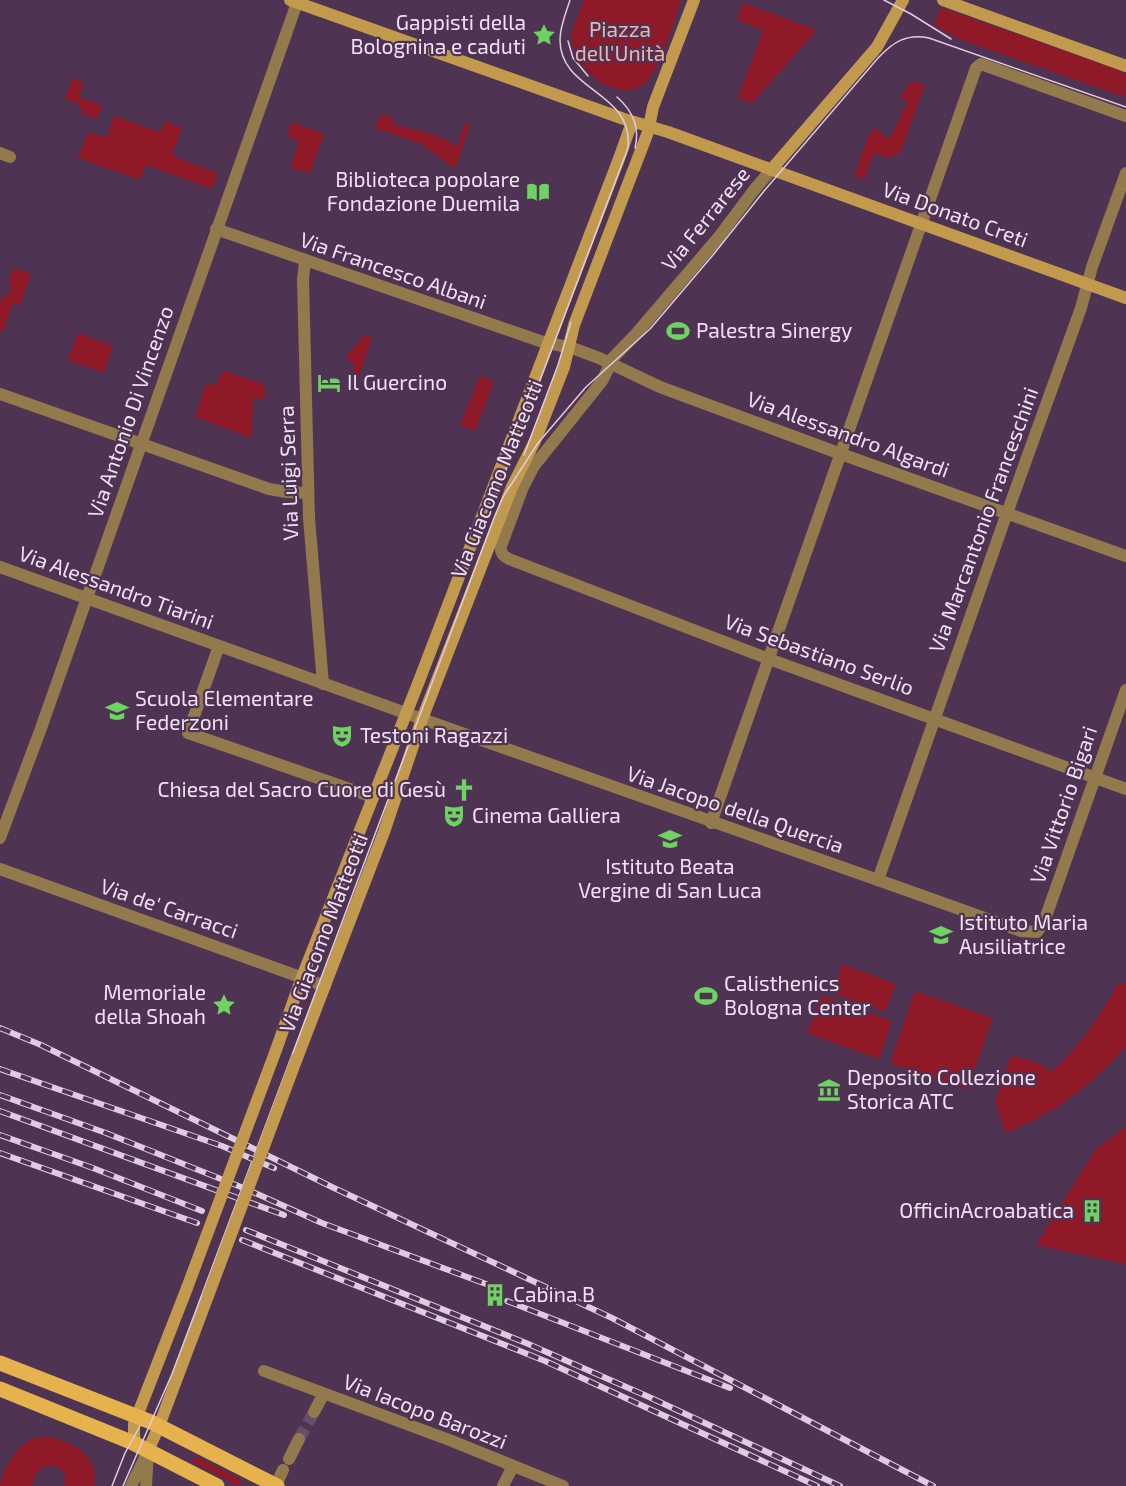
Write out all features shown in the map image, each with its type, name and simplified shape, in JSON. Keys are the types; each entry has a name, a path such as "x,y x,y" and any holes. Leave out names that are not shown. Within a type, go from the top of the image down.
{"main road":[{"path":"650,127 653,107 694,0"},
{"name":"Via Ferrarese","path":"771,170 877,47 903,0"},
{"path":"943,0 1126,66"},
{"path":"295,1 771,170"},
{"path":"633,122 646,117 653,107"},
{"name":"Via Giacomo Matteotti","path":"558,346 564,367 537,438 515,481 422,719 384,832 159,1426 143,1449 133,1434 137,1417 302,977 406,713 558,346 633,122"},
{"name":"Via Giacomo Matteotti","path":"558,346 574,325 650,127"},
{"name":"Via Donato Creti","path":"771,170 1126,298"},
{"path":"0,1364 159,1426 276,1486"},
{"path":"0,1389 143,1449 217,1486"}],"street":[{"name":"Via Antonio Di Vincenzo","path":"0,838 141,445 295,1"},
{"path":"711,823 976,68 981,64 1126,116"},
{"name":"Via Ferrarese","path":"537,460 602,381 608,371 609,362 718,238 771,170"},
{"name":"Via Marcantonio Franceschini","path":"878,880 1006,513 1077,319 1126,173"},
{"name":"Via Francesco Albani","path":"216,230 558,346"},
{"name":"Via Luigi Serra","path":"305,261 303,279 309,518 323,684"},
{"name":"Via Alessandro Algardi","path":"558,346 609,362 660,387 841,454 1126,556"},
{"path":"0,394 269,489 308,493"},
{"name":"Via Giacomo Matteotti","path":"501,554 501,546 519,497 537,460"},
{"name":"Via Sebastiano Serlio","path":"501,554 508,559 769,659 1126,789"},
{"name":"Via Alessandro Tiarini","path":"0,567 406,713"},
{"name":"Via Alessandro Tiarini","path":"219,646 188,733 373,797"},
{"name":"Via Vittorio Bigari","path":"1037,932 1044,922 1126,690"},
{"name":"Via Jacopo della Quercia","path":"406,713 711,823 1022,930 1037,932"},
{"name":"Via de' Carracci","path":"0,869 325,986"},
{"name":"Via Iacopo Barozzi","path":"264,1371 323,1395 452,1441 563,1486"},
{"name":"Via Iacopo Barozzi","path":"314,1412 323,1395"},
{"path":"276,1486 299,1439"},
{"path":"131,1486 143,1449"},
{"path":"143,1449 146,1486"},
{"name":"Via Iacopo Barozzi","path":"502,1486 513,1466"}],"green space":[{"name":"Piazza dell'Unità","path":"584,0 681,0 662,54 647,81 636,88 624,90 611,88 588,72 573,49 571,37"},
{"path":"743,3 815,29 815,32 752,103 738,98 763,30 737,20"},
{"path":"942,8 1118,70 1126,75 1125,97 961,40 934,25"},
{"path":"72,78 84,83 79,97 102,105 97,119 81,113 80,104 65,99"},
{"path":"912,81 925,85 900,153 889,158 874,153 864,179 854,176 868,136 875,128 889,139 908,102 900,96"},
{"path":"381,114 395,119 392,124 434,135 457,147 465,123 470,125 455,169 421,144 375,128"},
{"path":"114,116 160,132 165,121 182,128 172,156 218,173 212,189 146,165 140,180 78,158 88,132 106,138"},
{"path":"292,122 324,134 310,173 290,168 299,141 287,136"},
{"path":"13,268 31,274 20,305 13,303 3,332 0,331 0,304 3,294 8,296 12,285 8,284"},
{"path":"78,333 113,346 103,373 68,360"},
{"path":"364,335 372,338 358,379 353,377 354,365 346,357"},
{"path":"223,371 264,384 265,399 253,398 252,435 249,437 195,417 206,384 216,385"},
{"path":"480,376 494,382 475,431 460,425"},
{"path":"842,964 896,984 885,1012 832,993"},
{"path":"1119,982 1126,985 1126,1045 1122,1051 1096,1077 1069,1099 1023,1126 1006,1133 995,1102 1011,1056 1034,1061 1052,1071 1090,1029"},
{"path":"915,991 993,1018 967,1090 890,1063"},
{"path":"821,995 892,1021 879,1059 807,1033"},
{"path":"1126,1127 1126,1264 1036,1245 1095,1150"},
{"path":"51,1437 69,1443 84,1453 93,1467 94,1486 64,1486 64,1473 59,1468 51,1466 39,1471 31,1486 0,1486 8,1464 23,1445 36,1438"},
{"path":"195,1456 242,1480 239,1486 192,1462"}],"tunnel":[{"path":"299,1439 314,1412"}],"tram line":[{"path":"495,499 628,148 627,129 620,114 571,71 563,57 560,35 570,0"},
{"path":"884,0 951,39"},
{"path":"123,1486 172,1374 494,518 503,497 538,443 586,387 650,329 764,191 878,58 895,43 907,38 929,38 1126,107"},
{"path":"568,41 573,58 588,76"},
{"path":"617,97 634,120 637,134 635,148"},
{"path":"524,455 558,365 571,322"},
{"path":"112,1486 125,1453 140,1426"}],"railway":[{"path":"0,1028 41,1045 334,1188 612,1318 933,1486"},
{"path":"0,1069 222,1146 274,1168"},
{"path":"0,1095 106,1133 246,1189 322,1223 486,1284"},
{"path":"0,1111 284,1215"},
{"path":"0,1135 93,1168 202,1211"},
{"path":"0,1153 197,1223"},
{"path":"246,1230 526,1343 649,1397 840,1486"},
{"path":"242,1240 545,1361 817,1486"},
{"path":"507,1301 730,1388"}],"place":[{"name":"Gappisti della Bolognina e caduti","path":"544,35"},
{"name":"Biblioteca popolare Fondazione Duemila","path":"538,192"},
{"name":"Palestra Sinergy","path":"678,331"},
{"name":"Il Guercino","path":"329,383"},
{"name":"Scuola Elementare Federzoni","path":"117,711"},
{"name":"Testoni Ragazzi","path":"342,736"},
{"name":"Chiesa del Sacro Cuore di Gesù","path":"464,790"},
{"name":"Cinema Galliera","path":"454,816"},
{"name":"Istituto Beata Vergine di San Luca","path":"670,839"},
{"name":"Istituto Maria Ausiliatrice","path":"941,935"},
{"name":"Calisthenics Bologna Center","path":"706,996"},
{"name":"Memoriale della Shoah","path":"224,1005"},
{"name":"Deposito Collezione Storica ATC","path":"829,1090"},
{"name":"OfficinAcroabatica","path":"1092,1211"},
{"name":"Cabina B","path":"495,1295"}]}
